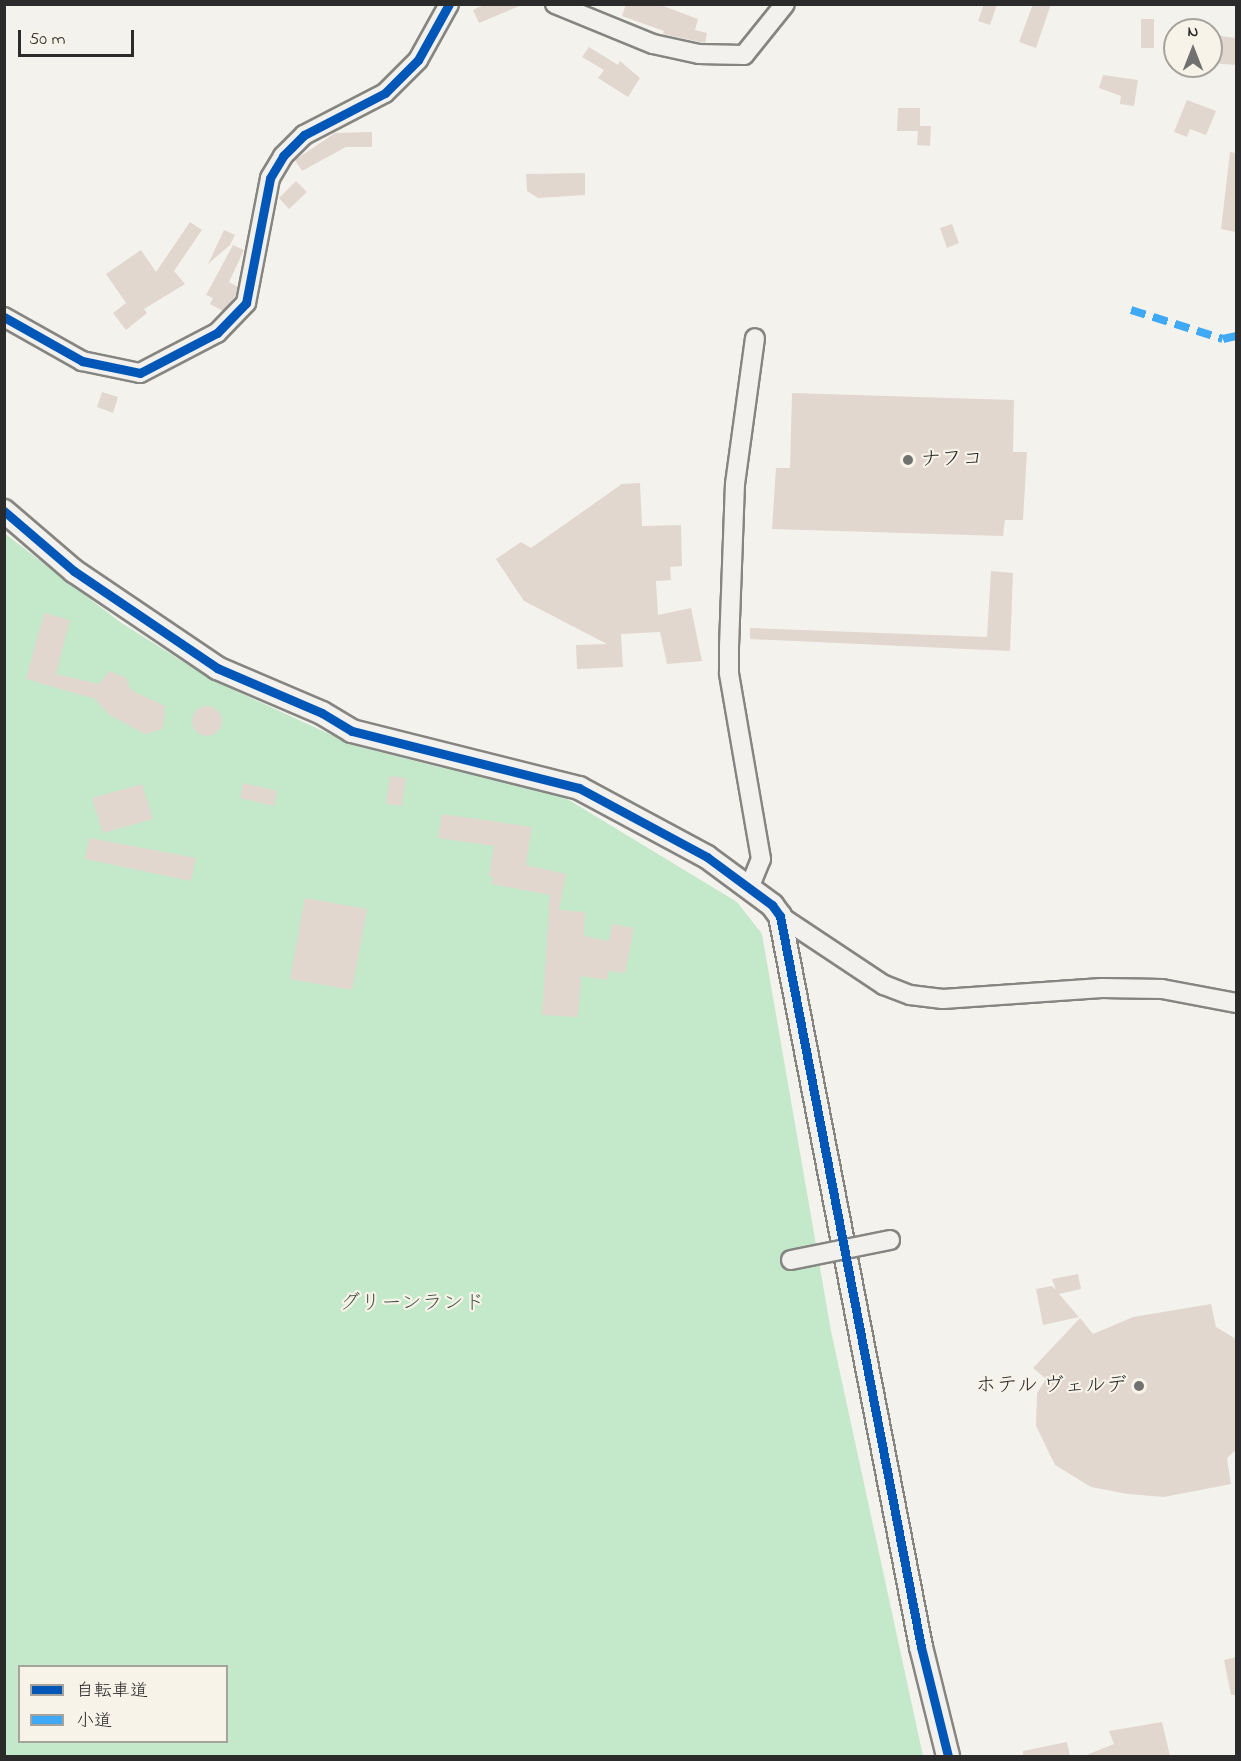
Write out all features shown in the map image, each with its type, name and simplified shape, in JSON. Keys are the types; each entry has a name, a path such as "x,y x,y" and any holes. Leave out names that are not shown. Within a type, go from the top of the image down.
{"street":[{"path":"4,317 82,362 140,374 217,333 246,303 270,178 283,156 304,135 385,93 418,60 449,4"},
{"path":"555,4 652,44 699,54 744,55 784,4"},
{"path":"750,886 761,860 729,673 729,647 735,484 755,338"},
{"path":"4,511 74,571 217,668 322,713 352,731 579,788 707,857 750,886 780,916 884,985 909,995 943,999 1102,988 1162,989 1236,1003"},
{"path":"780,916 921,1647 948,1756"},
{"path":"791,1260 890,1239"}],"green space":[{"name":"グリーンランド","path":"4,533 120,622 212,680 353,745 439,767 508,777 559,794 737,902 762,934 831,1331 923,1756 5,1756"}],"building":[{"path":"486,4 522,5 479,23 473,10"},
{"path":"626,4 658,4 698,19 695,30 707,33 705,43 663,34 664,31 622,16"},
{"path":"984,4 997,4 990,25 978,21"},
{"path":"1033,4 1051,4 1036,48 1019,42"},
{"path":"1141,19 1154,19 1154,48 1141,48"},
{"path":"1223,36 1236,38 1236,65 1223,64"},
{"path":"589,47 618,65 620,61 640,78 628,97 598,78 604,70 582,57"},
{"path":"1103,75 1138,80 1134,106 1120,104 1121,96 1099,88"},
{"path":"1187,100 1216,111 1206,135 1190,129 1187,137 1174,132"},
{"path":"898,108 920,108 920,126 931,126 930,146 917,145 918,131 897,131"},
{"path":"372,132 372,147 346,147 302,171 295,160 335,133"},
{"path":"1230,152 1236,153 1236,232 1221,229"},
{"path":"585,173 585,195 538,198 527,191 526,174"},
{"path":"296,181 307,192 289,209 279,198"},
{"path":"190,222 202,230 174,271 185,284 144,309 147,313 126,330 113,313 126,303 106,274 141,250 156,272"},
{"path":"952,224 959,243 947,248 940,228"},
{"path":"224,230 235,235 230,245 208,264"},
{"path":"233,245 244,250 229,282 238,287 236,295 223,311 210,304 213,298 206,295"},
{"path":"102,392 118,397 113,413 97,407"},
{"name":"ナフコ","path":"792,393 1014,400 1013,452 1027,452 1023,520 1005,520 1003,536 772,529 776,468 790,468"},
{"path":"640,483 642,526 681,525 682,566 670,567 671,580 656,581 658,615 691,608 702,661 667,664 660,632 621,634 623,667 577,669 576,645 607,644 524,601 496,559 521,542 531,548 622,484"},
{"path":"991,571 1013,573 1010,651 750,639 750,628 987,637"},
{"path":"44,613 70,620 56,674 99,684 109,671 126,678 131,690 165,706 163,729 145,734 108,714 95,699 26,679"},
{"path":"207,706 213,707 221,715 221,727 213,735 207,736 201,735 193,727 192,721 193,715 201,707"},
{"path":"390,776 406,778 402,806 386,804"},
{"path":"243,783 277,791 274,806 240,798"},
{"path":"142,784 153,819 103,833 92,798"},
{"path":"442,814 532,827 526,865 566,874 559,910 585,912 584,936 609,941 612,924 634,928 625,973 609,971 607,980 581,976 578,1017 542,1015 550,895 492,884 493,877 489,876 494,846 438,838"},
{"path":"89,838 196,858 191,881 85,859"},
{"path":"305,898 367,909 352,990 290,979"},
{"path":"1078,1274 1081,1289 1059,1294 1079,1317 1043,1325 1036,1289 1052,1286 1056,1290 1052,1279"},
{"name":"ホテル ヴェルデ","path":"1211,1304 1216,1327 1236,1339 1236,1450 1227,1458 1231,1484 1164,1497 1128,1494 1091,1487 1055,1465 1036,1426 1037,1393 1046,1379 1033,1368 1080,1318 1093,1334 1133,1317"},
{"path":"1236,1657 1236,1695 1231,1695 1224,1660"},
{"path":"1162,1722 1170,1756 1084,1756 1114,1744 1109,1731"},
{"path":"1067,1742 1070,1756 1023,1756 1023,1751"}],"marked path":[{"path":"1131,310 1223,339 1236,336"}],"cycle path":[{"path":"4,317 82,361 140,373 217,333 246,303 270,178 283,156 304,135 385,93 418,60 449,4"},
{"path":"4,511 74,571 217,668 322,713 352,731 579,788 707,857 772,905 780,916 921,1647 948,1756"}],"place":[{"name":"ナフコ","path":"908,460"},
{"name":"ホテル ヴェルデ","path":"1139,1386"}]}
